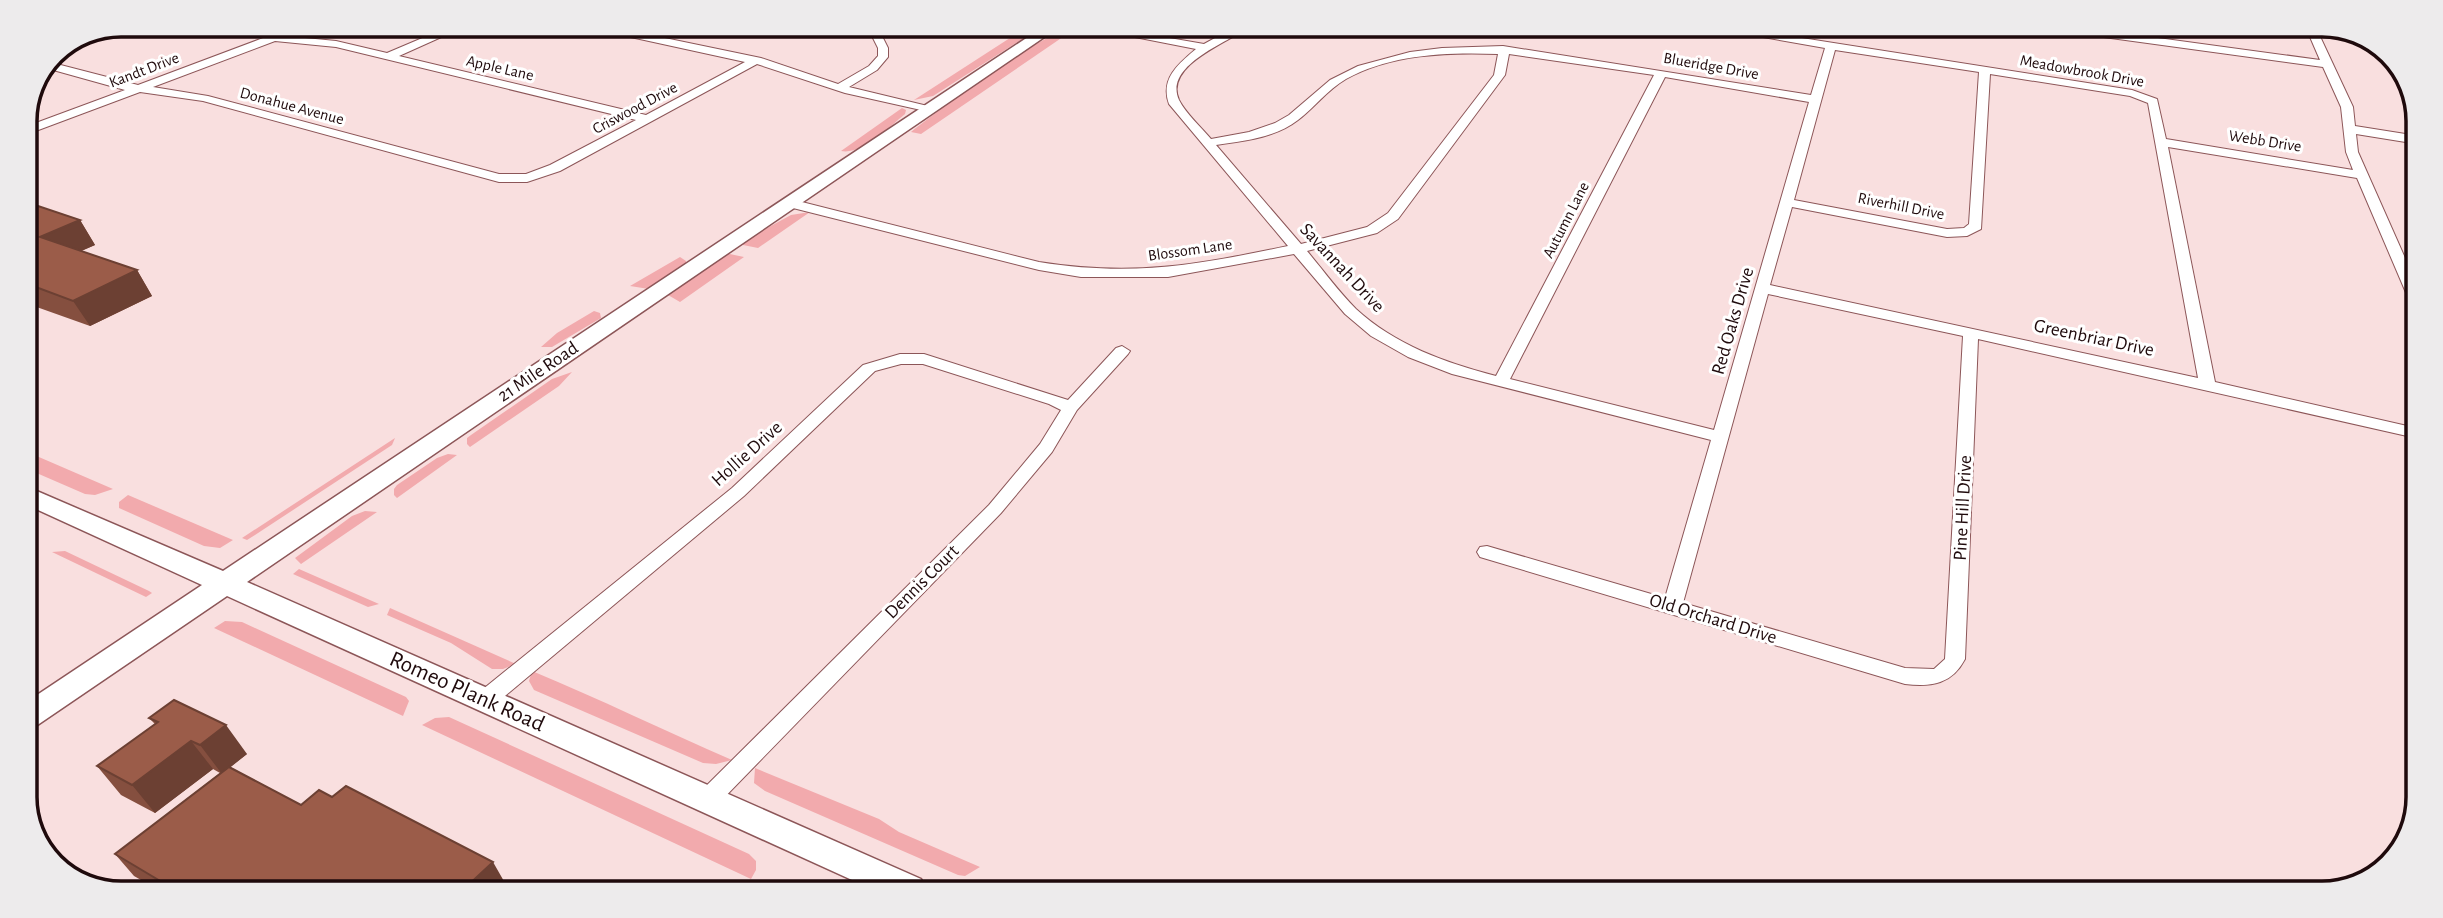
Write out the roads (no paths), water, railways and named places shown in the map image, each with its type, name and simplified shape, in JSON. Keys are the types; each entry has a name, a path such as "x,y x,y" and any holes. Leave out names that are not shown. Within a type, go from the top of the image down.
{"street":[{"name":"Apple Lane","path":"274,37 327,43 648,119"},
{"name":"Kandt Drive","path":"37,127 274,37"},
{"path":"387,57 434,37"},
{"path":"647,37 757,60 839,88 930,108"},
{"path":"839,88 873,68 883,57 883,48 878,37"},
{"name":"21 Mile Road","path":"37,710 1037,37"},
{"path":"1145,37 1206,48 1226,37"},
{"name":"Meadowbrook Drive","path":"1774,37 2132,93 2148,98 2155,104 2163,142 2208,386"},
{"path":"2127,37 2328,64"},
{"path":"2315,37 2347,107 2352,152 2406,277"},
{"name":"Red Oaks Drive","path":"1672,607 1831,46"},
{"name":"Savannah Drive","path":"1206,48 1177,73 1171,88 1175,104 1350,311 1376,333 1436,363 1720,437"},
{"name":"Blueridge Drive","path":"1207,143 1254,134 1280,125 1299,113 1327,86 1369,66 1433,52 1503,49 1815,99"},
{"name":"Blossom Lane","path":"790,202 1039,265 1081,273 1168,273 1357,236 1393,216 1499,75 1504,60 1503,49"},
{"name":"Criswood Drive","path":"527,178 555,168 757,60"},
{"name":"Donahue Avenue","path":"56,67 138,89 204,98 499,178 527,178"},
{"name":"Riverhill Drive","path":"1786,202 1948,233 1973,230 1976,226 1985,70"},
{"name":"Autumn Lane","path":"1501,382 1661,73"},
{"path":"2348,129 2406,138"},
{"name":"Webb Drive","path":"2163,142 2362,175"},
{"name":"Greenbriar Drive","path":"1762,288 2406,431"},
{"name":"Pine Hill Drive","path":"1940,676 1951,669 1955,659 1971,334"},
{"name":"Dennis Court","path":"707,800 995,509 1044,448 1070,408 1122,351"},
{"name":"Hollie Drive","path":"485,700 738,492 869,368 900,359 924,359 1055,400 1070,408"},
{"name":"Romeo Plank Road","path":"37,499 889,881"},
{"name":"Old Orchard Drive","path":"1487,552 1905,676 1924,679 1940,676"}]}
